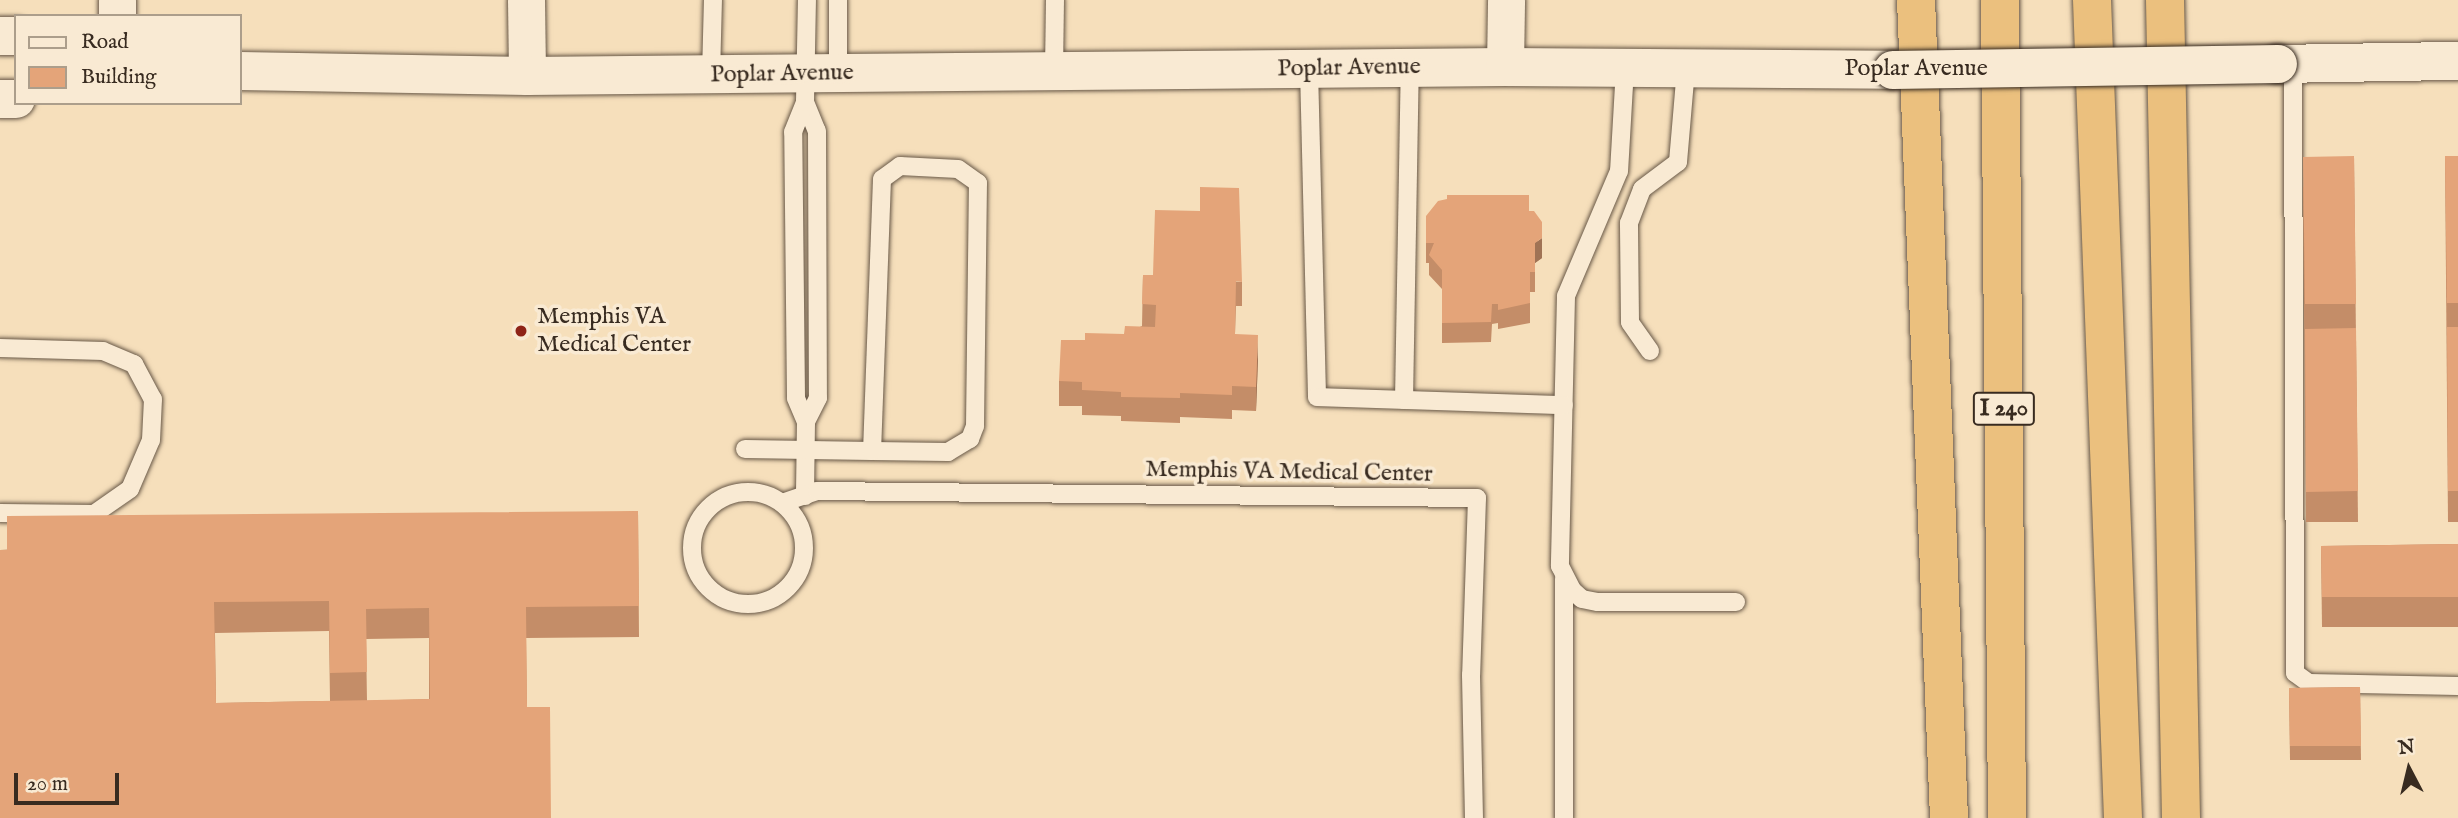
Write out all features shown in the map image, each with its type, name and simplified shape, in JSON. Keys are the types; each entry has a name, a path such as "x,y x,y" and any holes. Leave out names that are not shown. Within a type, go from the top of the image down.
{"highway":[{"path":"1916,0 1949,818"},
{"name":"I 240","path":"2000,0 2007,818"},
{"path":"2092,0 2123,818"},
{"path":"2165,0 2181,818"}],"main road":[{"name":"Poplar Avenue","path":"242,71 527,76 712,75 816,83 1054,71 1505,67 1893,70 2458,61"}],"street":[{"path":"526,0 527,76"},
{"path":"1505,67 1506,0"}],"lane":[{"path":"712,75 713,0"},
{"path":"805,496 806,422 818,398 816,83 807,0"},
{"path":"806,422 796,398 793,132 816,83 838,0"},
{"path":"1054,71 1055,0"},
{"path":"2285,64 2295,673 2309,684 2458,686"},
{"path":"1404,400 1410,68"},
{"path":"1564,818 1566,296 1619,171 1625,68"},
{"path":"1650,351 1630,322 1629,223 1642,189 1678,162 1686,68"},
{"path":"1309,69 1317,397 1564,405"},
{"path":"745,449 872,451 948,452 970,439 975,426 978,183 958,169 900,166 883,178 872,451"},
{"path":"0,348 103,351 134,364 153,399 151,440 130,489 94,514 0,513"},
{"name":"Memphis VA Medical Center","path":"782,503 817,491 1477,498 1471,675 1474,818"},
{"path":"766,494 782,503 795,517 804,552 790,586 775,598 738,603 706,586 692,552 701,517 730,495 766,494"},
{"path":"1564,579 1582,599 1736,602"}],"building":[{"path":"2354,156 2356,304 2305,304 2303,157"},
{"path":"2445,156 2458,156 2458,303 2447,303"},
{"path":"1200,187 1239,188 1242,282 1236,281 1235,334 1258,335 1256,387 1232,386 1232,395 1180,393 1180,398 1121,397 1121,392 1082,390 1082,382 1059,381 1061,340 1085,340 1085,333 1124,334 1125,326 1155,327 1156,305 1142,304 1143,275 1153,275 1155,210 1200,211"},
{"path":"1447,195 1529,195 1529,211 1534,211 1542,222 1542,238 1535,243 1535,272 1530,272 1530,303 1498,310 1498,304 1492,304 1491,322 1442,323 1442,270 1429,255 1434,243 1426,243 1426,216 1438,201 1447,199"},
{"path":"2447,327 2458,327 2458,491 2448,491"},
{"path":"2356,328 2358,491 2306,492 2305,329"},
{"path":"638,511 639,606 526,607 527,707 550,707 551,818 0,818 0,550 7,550 7,516","holes":["329,601 330,673 367,672 366,609 429,608 430,699 216,703 214,602"]},
{"path":"2458,544 2458,597 2322,597 2321,546"},
{"path":"2360,687 2361,746 2290,746 2289,688"}],"place":[{"name":"Memphis VA Medical Center","path":"521,331"}]}
